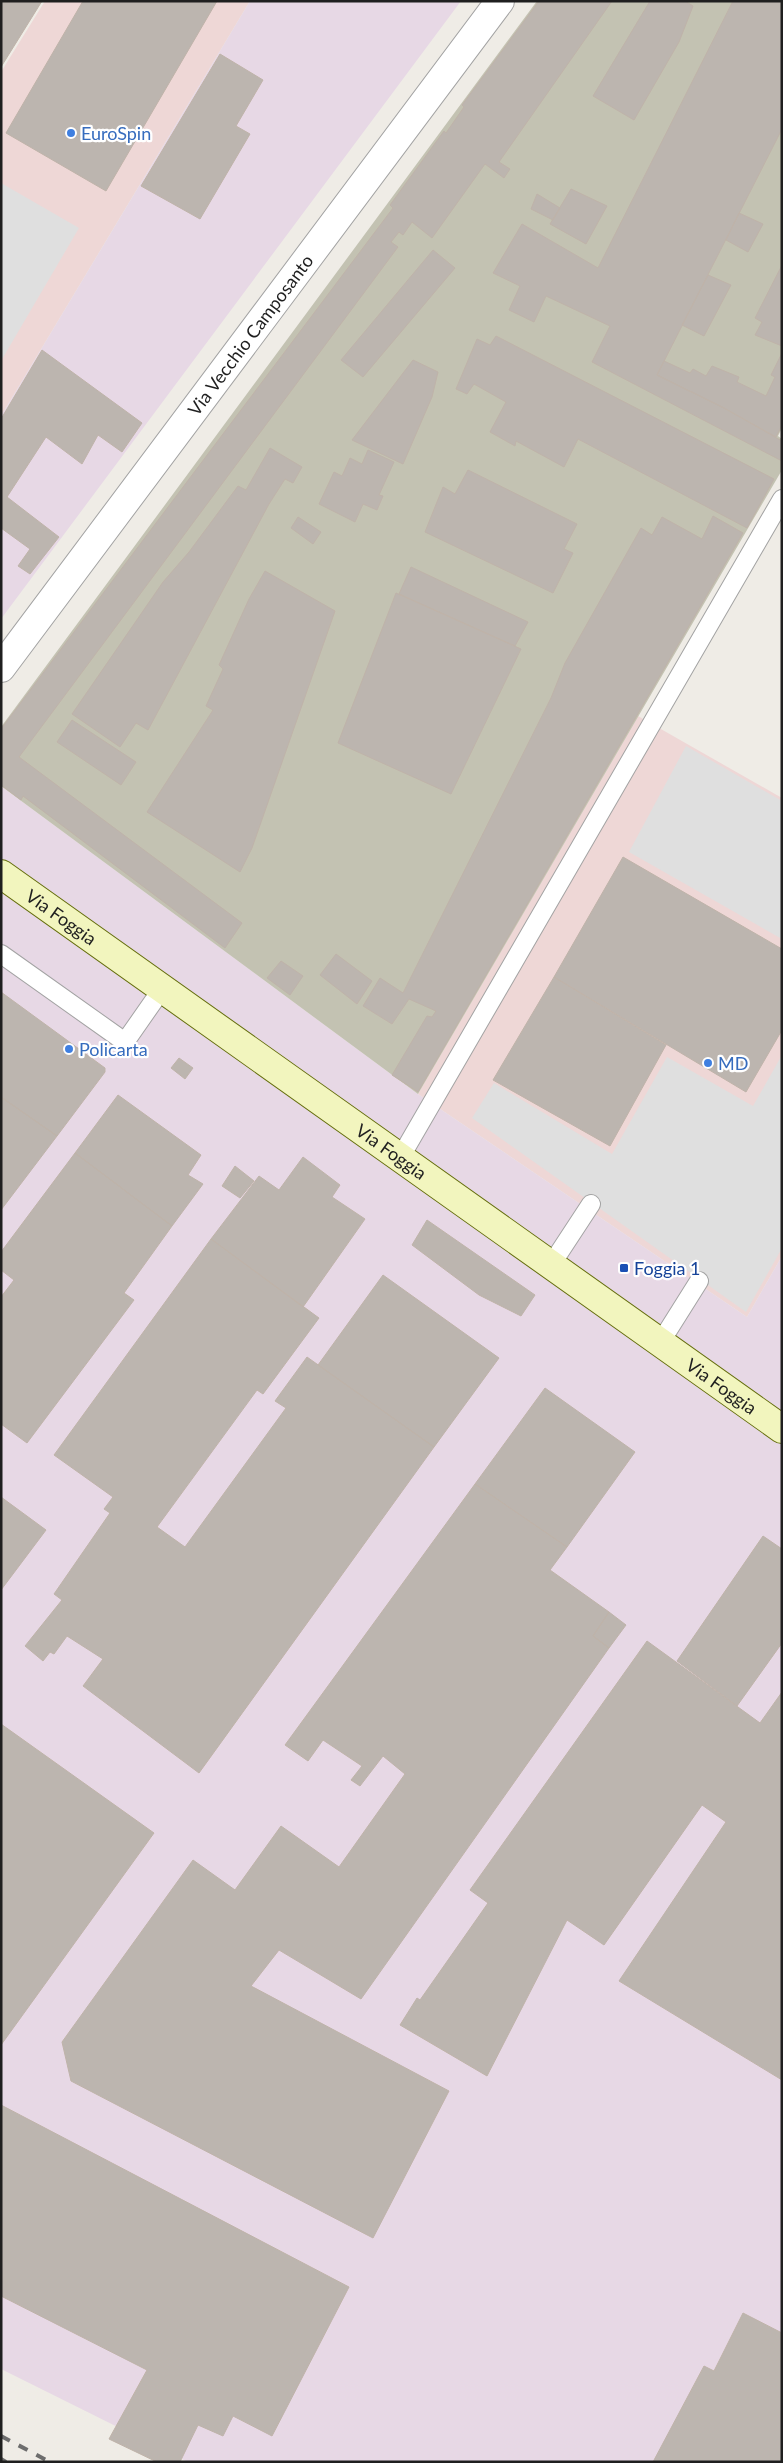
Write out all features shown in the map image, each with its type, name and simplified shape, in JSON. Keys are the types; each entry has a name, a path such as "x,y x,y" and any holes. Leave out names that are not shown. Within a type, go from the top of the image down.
{"main road":[{"name":"Via Foggia","path":"1,874 782,1429"}],"street":[{"name":"Via Vecchio Camposanto","path":"1,668 500,1"}],"lane":[{"path":"400,1158 782,498"},
{"path":"1,954 125,1042 162,988"},
{"path":"551,1265 591,1204"},
{"path":"660,1343 698,1281"}],"shaded area":[{"path":"45,1 250,1 1,416 1,72"},
{"path":"250,1 461,1 1,619 1,416"},
{"path":"537,1 782,1 782,428 778,436 782,439 782,470 418,1094 1,786 1,727"},
{"path":"1,183 79,228 1,361"},
{"path":"638,716 782,798 782,1256 747,1317 418,1094"},
{"path":"686,746 782,801 782,939 629,852"},
{"path":"1,786 418,1094 747,1317 782,1256 782,2462 188,2462 1,2369"},
{"path":"782,1055 782,1248 746,1312 472,1118 494,1083 612,1154 667,1057 753,1106"}],"building":[{"path":"1,1 42,1 1,67"},
{"path":"83,1 217,1 106,191 6,133"},
{"path":"539,1 612,1 499,162 510,169 504,178 485,164 432,238 412,222 403,235 399,232 391,242 398,247 19,757 242,923 225,948 23,796 21,800 1,785 1,729 393,208 390,205 444,131 446,133 464,107 462,105"},
{"path":"650,1 685,1 693,6 679,42 634,120 593,96"},
{"path":"733,1 782,1 782,129 657,375 724,408 782,441 782,461 592,362 610,326 546,296 534,322 509,310 520,286 493,273 522,224 598,268"},
{"path":"220,54 263,80 236,126 250,134 200,219 141,186"},
{"path":"571,189 607,206 586,244 550,224"},
{"path":"537,194 560,208 553,220 531,209"},
{"path":"739,213 763,224 748,252 726,240"},
{"path":"433,250 455,268 363,377 341,360"},
{"path":"782,265 782,346 755,335 762,322 755,318"},
{"path":"708,275 731,285 704,336 682,325"},
{"path":"496,336 774,479 747,528 578,439 564,467 516,441 515,446 490,432 506,402 474,384 467,394 456,389 477,339 490,345"},
{"path":"42,350 142,423 122,452 98,435 82,464 46,437 7,497 59,537 30,574 18,566 30,549 1,528 1,419"},
{"path":"782,353 782,425 776,437 724,408 657,375 664,361 690,373 693,369 706,376 712,366 739,377 737,382 766,396 775,377 771,375"},
{"path":"413,360 438,372 432,397 403,464 352,440"},
{"path":"270,448 302,467 293,483 285,479 269,504 148,730 136,723 120,747 72,714 163,582 189,552 238,486 246,490"},
{"path":"368,450 394,462 379,495 383,496 377,510 363,504 355,522 319,504 334,472 342,476 350,458 362,464"},
{"path":"468,470 577,524 564,549 573,553 553,593 425,532 443,487 455,494"},
{"path":"713,516 743,533 418,1092 392,1075 427,1016 432,1017 436,1011 409,999 392,1024 363,1006 380,978 403,993 551,698 565,663 641,528 652,535 662,517 702,539"},
{"path":"298,517 321,532 313,544 291,528"},
{"path":"411,567 528,622 515,646 399,594"},
{"path":"265,571 335,611 252,848 240,872 147,812 213,710 206,706 223,669 219,665 249,599"},
{"path":"396,593 521,649 451,794 338,743"},
{"path":"72,720 136,762 121,785 57,742"},
{"path":"623,857 782,949 782,1030 746,1092 554,977"},
{"path":"336,954 372,981 357,1004 320,975"},
{"path":"281,961 303,976 290,995 267,978"},
{"path":"554,977 666,1045 610,1146 493,1080"},
{"path":"1,992 105,1068 105,1072 57,1136 1,1097"},
{"path":"179,1058 193,1068 185,1079 171,1068"},
{"path":"118,1095 201,1155 188,1175 203,1184 172,1226 75,1153"},
{"path":"1,1097 57,1136 1,1210"},
{"path":"75,1153 172,1226 124,1293 134,1300 27,1443 1,1424 1,1297 14,1280 1,1270 1,1252"},
{"path":"303,1157 340,1185 332,1197 365,1219 303,1307 211,1239 259,1176 279,1190"},
{"path":"235,1166 254,1181 240,1198 222,1186"},
{"path":"427,1220 535,1295 521,1316 479,1295 412,1245"},
{"path":"211,1239 319,1318 263,1394 257,1390 157,1527 185,1547 286,1408 275,1401 307,1357 434,1447 199,1773 83,1686 103,1659 67,1636 54,1654 50,1652 43,1661 25,1646 62,1600 54,1594 110,1513 104,1509 113,1497 54,1455"},
{"path":"383,1275 499,1358 434,1447 318,1365"},
{"path":"545,1388 635,1452 567,1547 475,1484"},
{"path":"475,1484 567,1547 550,1570 609,1612 593,1636 609,1648 361,1999 279,1950 251,1986 449,2091 373,2238 71,2081 62,2042 193,1860 235,1890 281,1826 339,1867 405,1774 383,1756 360,1786 351,1780 362,1766 323,1740 308,1761 285,1745"},
{"path":"1,1497 46,1530 1,1590"},
{"path":"763,1536 782,1549 782,1643 737,1706 677,1661"},
{"path":"609,1612 626,1625 609,1648 593,1636"},
{"path":"647,1641 760,1723 782,1692 782,2080 619,1981 726,1822 702,1805 604,1945 567,1920 487,2076 400,2025 417,1998 420,2000 488,1903 470,1890"},
{"path":"1,1724 154,1833 1,2045"},
{"path":"1,2105 349,2287 272,2436 233,2416 223,2436 198,2425 180,2462 157,2462 109,2439 147,2370 1,2296"},
{"path":"743,2313 782,2333 782,2462 653,2462 704,2366 714,2371"}],"railway":[{"path":"1,2436 50,2462"},
{"path":"1,2459 6,2462"}],"place":[{"name":"EuroSpin","path":"71,133"},
{"name":"Policarta","path":"69,1049"},
{"name":"MD","path":"708,1063"},
{"name":"Foggia 1","path":"624,1268"}]}
